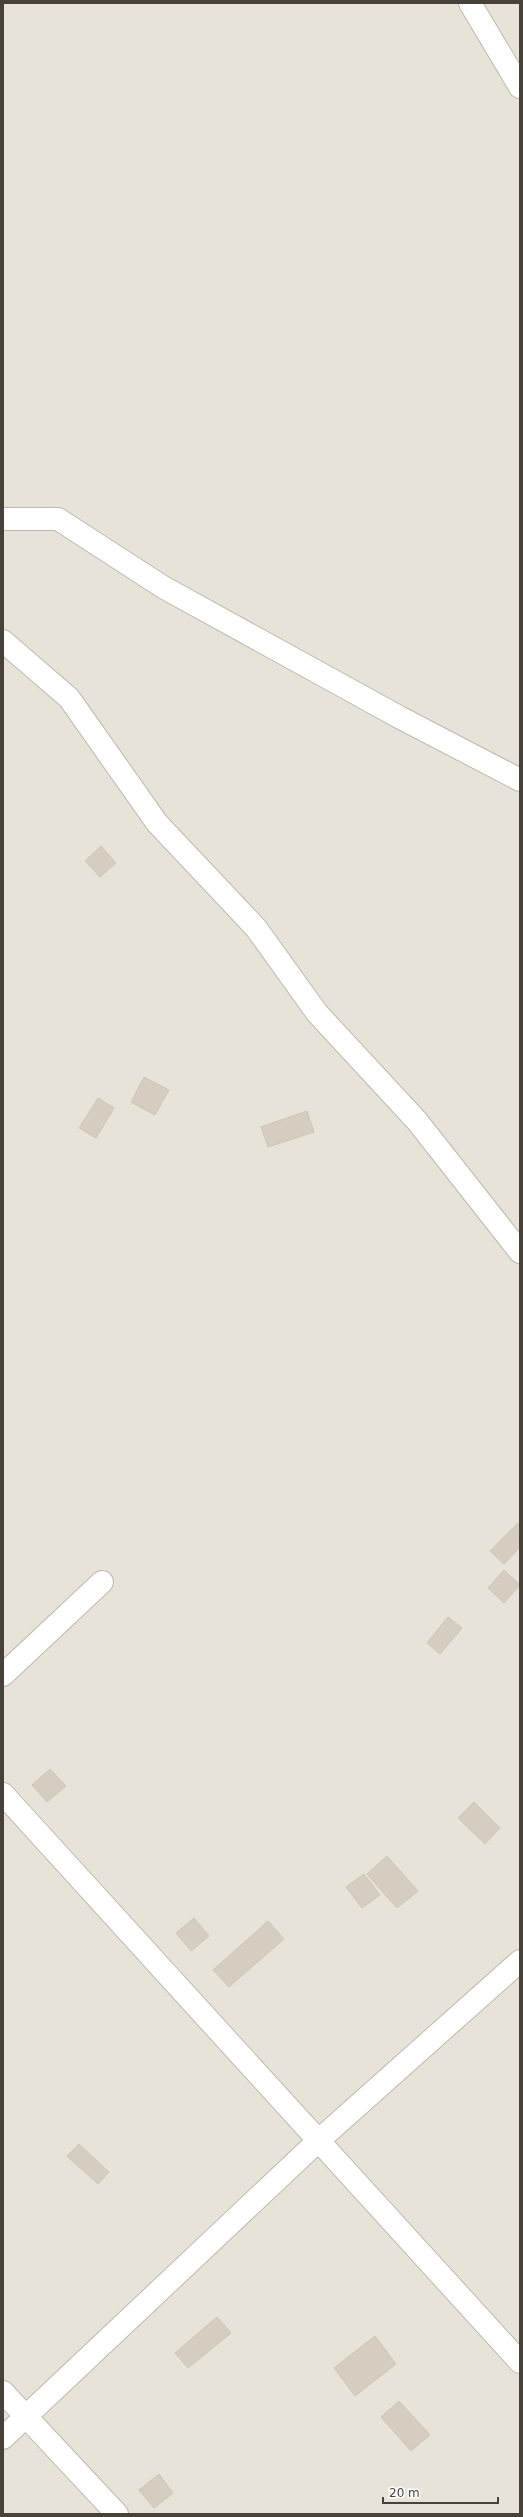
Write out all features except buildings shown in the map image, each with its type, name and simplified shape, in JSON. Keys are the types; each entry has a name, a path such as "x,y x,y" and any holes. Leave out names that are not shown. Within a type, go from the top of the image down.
{"street":[{"path":"470,3 520,87"},
{"path":"3,519 58,519 163,587 399,717 520,780"},
{"path":"3,641 69,698 157,823 256,928 317,1013 417,1121 520,1252"},
{"path":"3,1675 102,1582"},
{"path":"3,1794 520,2362"},
{"path":"3,2438 318,2141 520,1961"},
{"path":"3,2392 117,2514"}],"shaded area":[{"path":"3,3 520,3 520,2514 3,2514"}]}
